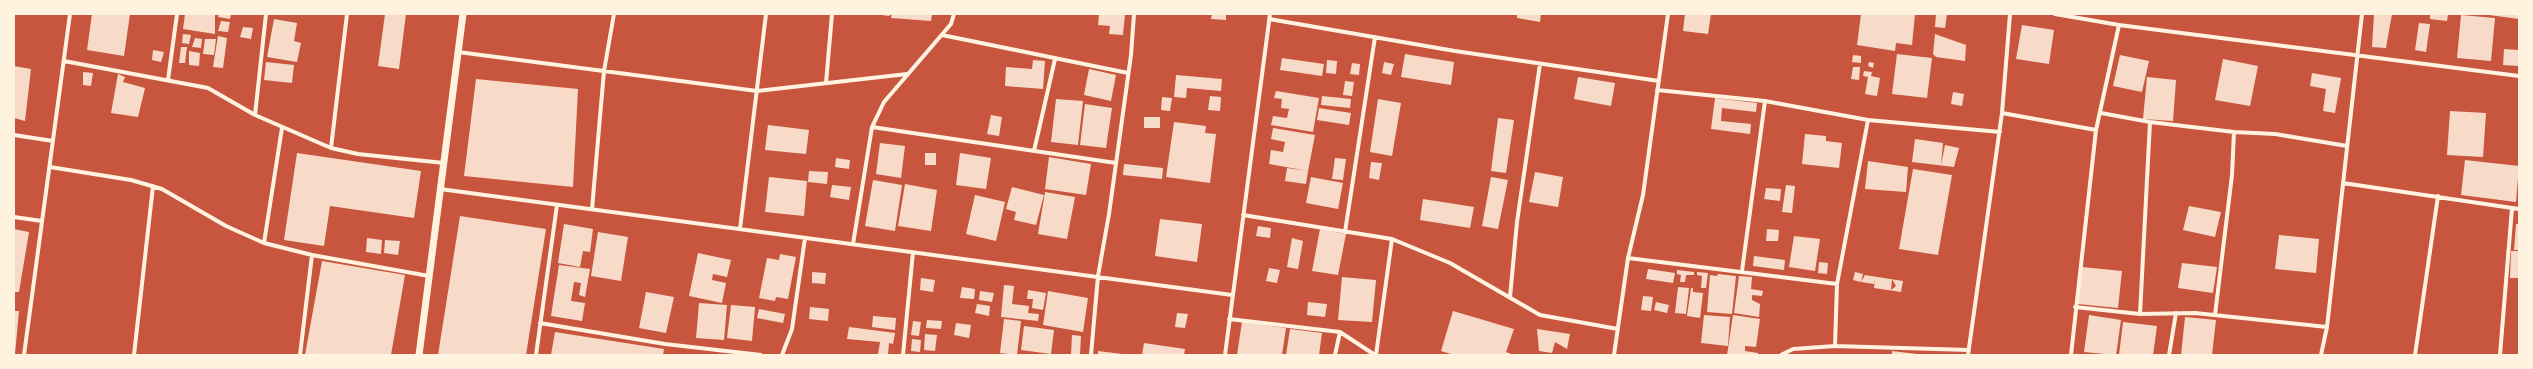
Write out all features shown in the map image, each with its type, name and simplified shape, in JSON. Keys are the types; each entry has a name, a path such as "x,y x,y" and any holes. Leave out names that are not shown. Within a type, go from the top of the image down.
{"street":[{"path":"24,355 70,14"},
{"path":"168,80 177,14"},
{"path":"255,115 266,14"},
{"path":"331,148 347,14"},
{"path":"419,355 463,14"},
{"path":"592,209 604,71 614,14"},
{"path":"740,229 766,14"},
{"path":"826,83 832,14"},
{"path":"853,244 872,127 884,102 951,24 954,14"},
{"path":"1091,355 1098,276 1116,162 1134,14"},
{"path":"1224,355 1270,14"},
{"path":"1614,355 1628,258 1643,195 1668,14"},
{"path":"1968,355 2000,132 2010,14"},
{"path":"2055,14 2119,25 2357,54 2519,76"},
{"path":"2321,355 2327,327 2362,14"},
{"path":"1269,19 1540,64 1658,81"},
{"path":"2071,355 2075,307 2096,130 2101,113 2119,25"},
{"path":"942,35 1128,73"},
{"path":"1345,232 1375,37"},
{"path":"458,52 757,91 907,74"},
{"path":"1034,151 1055,59"},
{"path":"64,61 208,88 255,115 331,148 358,154 444,163"},
{"path":"1510,297 1517,222 1540,64"},
{"path":"1657,90 1764,101 1868,120 2000,132"},
{"path":"1742,271 1764,101"},
{"path":"2002,113 2096,130"},
{"path":"2101,113 2150,122 2234,132 2275,134 2347,146"},
{"path":"1835,346 1837,284 1868,120"},
{"path":"2140,314 2150,122"},
{"path":"872,127 1116,162"},
{"path":"264,243 282,128"},
{"path":"2215,315 2232,175 2234,132"},
{"path":"14,135 53,141"},
{"path":"50,167 131,180 162,189 226,226 264,243 312,255 429,276"},
{"path":"2343,183 2519,209"},
{"path":"134,355 153,186"},
{"path":"440,189 1232,295"},
{"path":"2416,355 2438,196"},
{"path":"536,355 557,204"},
{"path":"2500,355 2512,208"},
{"path":"1243,215 1392,239 1450,263 1540,315 1618,329"},
{"path":"14,216 42,222"},
{"path":"782,355 792,329 805,238"},
{"path":"1229,319 1340,332 1375,355 1392,239"},
{"path":"903,355 913,252"},
{"path":"300,355 312,255"},
{"path":"1628,258 1837,284"},
{"path":"2075,307 2140,314 2176,313 2215,315 2327,327"},
{"path":"2168,355 2176,313"},
{"path":"540,323 665,344 760,355"},
{"path":"1335,355 1340,332"},
{"path":"1781,355 1793,349 1835,346 1969,350"}],"building":[{"path":"92,14 130,14 124,56 87,50"},
{"path":"185,14 215,14 215,34 183,29"},
{"path":"219,14 231,14 230,19 218,17"},
{"path":"385,14 406,14 399,69 378,66"},
{"path":"875,14 890,14 889,16"},
{"path":"892,14 932,14 931,21 891,18"},
{"path":"1099,14 1125,14 1123,35 1109,34 1110,26 1098,25"},
{"path":"1212,14 1226,14 1226,20 1211,19"},
{"path":"1517,14 1541,14 1540,22 1517,18"},
{"path":"1685,14 1711,14 1708,34 1683,31"},
{"path":"1861,14 1915,14 1912,45 1896,43 1895,51 1857,45"},
{"path":"1936,14 1947,14 1945,28 1935,27"},
{"path":"2374,14 2392,14 2386,48 2372,47"},
{"path":"2430,14 2448,14 2447,21 2430,19"},
{"path":"2519,14 2519,19 2489,15"},
{"path":"2461,15 2495,18 2491,61 2457,58"},
{"path":"274,19 297,23 294,41 301,43 297,62 267,57"},
{"path":"221,21 230,22 228,32 218,31"},
{"path":"2419,23 2430,24 2426,52 2415,50"},
{"path":"2022,25 2054,30 2049,64 2016,59"},
{"path":"243,27 253,28 251,39 240,37"},
{"path":"183,34 191,35 189,44 182,43"},
{"path":"1935,34 1966,45 1965,61 1936,57 1933,54"},
{"path":"218,36 227,38 223,68 213,67"},
{"path":"195,38 202,39 201,48 192,47"},
{"path":"205,39 216,39 214,55 203,54"},
{"path":"181,47 187,47 185,63 179,63"},
{"path":"2504,49 2519,50 2519,66 2503,65"},
{"path":"153,50 164,52 161,62 152,60"},
{"path":"189,51 200,53 199,66 189,65"},
{"path":"1405,54 1454,62 1451,85 1401,77"},
{"path":"1897,54 1932,58 1927,98 1892,94"},
{"path":"1853,55 1861,56 1861,63 1852,62"},
{"path":"2120,55 2149,61 2142,92 2113,86"},
{"path":"1282,58 1324,64 1322,76 1280,70"},
{"path":"2223,59 2258,66 2250,106 2215,100"},
{"path":"1033,60 1045,61 1043,89 1005,86 1006,67 1032,69"},
{"path":"1327,60 1337,61 1336,74 1326,73"},
{"path":"266,62 294,65 292,83 264,80"},
{"path":"1384,62 1394,64 1391,75 1382,73"},
{"path":"1869,62 1874,63 1873,68 1868,66"},
{"path":"1352,63 1360,64 1359,75 1350,74"},
{"path":"14,66 31,69 25,121 14,118"},
{"path":"1853,67 1860,67 1859,80 1851,79"},
{"path":"1089,69 1116,75 1111,101 1084,95"},
{"path":"1864,71 1872,72 1871,76 1880,78 1877,96 1865,94 1868,77 1863,76"},
{"path":"83,72 93,73 91,86 83,85"},
{"path":"2312,73 2341,78 2335,113 2323,111 2326,89 2310,86"},
{"path":"118,74 125,77 123,82 145,88 138,117 111,113"},
{"path":"1176,75 1222,79 1221,91 1187,88 1186,98 1174,97"},
{"path":"1578,77 1615,83 1611,106 1574,99"},
{"path":"2147,77 2176,80 2173,121 2143,119"},
{"path":"476,79 578,89 573,187 464,176"},
{"path":"1345,81 1354,82 1352,96 1343,95"},
{"path":"1276,91 1319,98 1313,132 1271,125 1273,116 1287,118 1289,109 1281,108 1282,99 1274,98"},
{"path":"1953,92 1964,94 1962,106 1951,104"},
{"path":"1210,96 1221,97 1220,111 1208,110"},
{"path":"1322,96 1351,99 1350,108 1321,105"},
{"path":"1162,97 1172,98 1170,111 1161,110"},
{"path":"1715,98 1757,103 1756,112 1722,108 1721,121 1751,124 1750,134 1711,129"},
{"path":"1056,99 1083,101 1078,145 1051,142"},
{"path":"1378,99 1401,103 1392,156 1370,152"},
{"path":"1085,104 1112,108 1106,148 1080,145"},
{"path":"1319,108 1351,113 1349,125 1317,120"},
{"path":"2450,111 2486,113 2483,157 2447,155"},
{"path":"991,115 1002,117 999,136 987,134"},
{"path":"1144,117 1160,117 1160,128 1144,128"},
{"path":"1498,118 1514,120 1506,173 1491,171"},
{"path":"1174,122 1206,126 1205,133 1216,134 1210,183 1166,177"},
{"path":"768,125 809,130 806,154 765,150"},
{"path":"1273,128 1315,135 1308,171 1269,164 1271,150 1283,152 1285,142 1271,139"},
{"path":"1805,134 1826,136 1826,141 1842,143 1839,168 1802,164"},
{"path":"1915,139 1943,143 1941,165 1945,145 1959,148 1954,167 1912,162"},
{"path":"880,143 905,146 901,178 876,174"},
{"path":"297,153 421,171 414,218 330,206 324,246 284,240"},
{"path":"925,153 936,153 936,165 925,165"},
{"path":"960,153 991,158 986,189 956,185"},
{"path":"1049,157 1091,164 1086,195 1045,189"},
{"path":"836,158 850,160 849,169 835,167"},
{"path":"1335,158 1346,159 1343,180 1332,179"},
{"path":"2465,160 2519,166 2516,202 2461,195"},
{"path":"1868,161 1908,167 1906,192 1865,189"},
{"path":"1371,162 1382,163 1379,180 1369,178"},
{"path":"1124,164 1163,168 1162,179 1123,175"},
{"path":"1287,168 1308,171 1306,184 1285,181"},
{"path":"1913,169 1952,175 1938,255 1899,249"},
{"path":"809,171 828,172 827,184 808,182"},
{"path":"1535,172 1563,177 1558,207 1529,202"},
{"path":"769,177 807,181 804,216 765,212"},
{"path":"1311,177 1343,183 1338,209 1306,203"},
{"path":"1491,177 1508,180 1498,229 1482,226"},
{"path":"873,180 902,185 895,231 865,226"},
{"path":"905,184 937,190 931,231 898,226"},
{"path":"832,185 851,187 849,200 830,197"},
{"path":"1786,185 1795,186 1792,213 1782,212"},
{"path":"1012,187 1044,195 1036,225 1014,220 1016,212 1006,209"},
{"path":"1766,188 1781,189 1780,201 1764,199"},
{"path":"1045,192 1075,197 1067,239 1038,234"},
{"path":"975,195 1005,202 996,241 966,234"},
{"path":"1423,199 1474,207 1470,228 1420,220"},
{"path":"2189,206 2221,212 2215,237 2183,230"},
{"path":"460,216 546,229 526,355 438,355"},
{"path":"1160,219 1202,224 1197,262 1155,256"},
{"path":"564,224 593,229 590,252 583,251 580,267 558,263"},
{"path":"2516,224 2519,224 2519,250 2514,250"},
{"path":"1258,226 1271,228 1270,238 1256,236"},
{"path":"14,229 29,232 19,292 14,292"},
{"path":"1320,229 1346,234 1338,275 1312,271"},
{"path":"1767,229 1779,230 1778,241 1766,241"},
{"path":"598,232 628,237 621,281 591,276"},
{"path":"2279,235 2319,239 2316,273 2275,269"},
{"path":"1794,236 1820,239 1815,271 1789,267"},
{"path":"367,238 382,240 381,254 366,252"},
{"path":"1292,238 1303,241 1298,269 1287,267"},
{"path":"385,240 400,241 398,255 384,253"},
{"path":"2511,251 2519,251 2519,278 2510,278"},
{"path":"698,253 731,260 727,277 713,274 712,280 726,283 722,303 689,296"},
{"path":"780,254 796,257 788,299 776,297 775,301 759,298 767,258 779,260"},
{"path":"1754,256 1785,260 1784,270 1753,266"},
{"path":"322,261 405,275 391,355 305,355"},
{"path":"1819,262 1828,263 1827,274 1818,273"},
{"path":"2182,263 2217,267 2213,293 2178,288"},
{"path":"559,265 590,269 585,297 579,295 581,283 574,282 571,301 585,303 582,321 551,316"},
{"path":"2082,267 2122,271 2118,308 2078,304"},
{"path":"1269,268 1280,270 1277,283 1266,281"},
{"path":"1648,269 1675,273 1673,283 1646,279"},
{"path":"1677,270 1694,272 1694,275 1686,275 1685,282 1680,282 1681,275 1677,274"},
{"path":"812,272 826,273 825,284 812,283"},
{"path":"1697,272 1708,273 1706,288 1701,288 1702,276 1697,275"},
{"path":"1855,272 1863,274 1861,282 1853,280"},
{"path":"1718,274 1736,276 1732,314 1707,312 1710,275 1717,276"},
{"path":"1865,275 1892,279 1903,281 1901,292 1874,288 1875,279 1874,284 1861,282","holes":["1892,279 1896,286 1891,290"]},
{"path":"1739,276 1752,277 1751,289 1763,291 1762,296 1752,295 1752,300 1760,304 1759,317 1734,313"},
{"path":"1342,277 1376,280 1372,322 1338,320"},
{"path":"921,278 935,280 933,292 920,290"},
{"path":"1004,285 1014,286 1012,304 1029,306 1028,313 1039,314 1038,321 1001,317"},
{"path":"962,287 975,289 974,299 960,298"},
{"path":"1678,287 1689,288 1686,314 1675,313"},
{"path":"1691,288 1693,288 1693,292 1703,293 1700,318 1687,316"},
{"path":"1028,290 1046,293 1043,310 1032,308 1033,299 1027,299"},
{"path":"980,291 994,293 992,302 979,300"},
{"path":"1048,291 1088,298 1083,332 1043,325"},
{"path":"646,292 674,297 666,333 639,328"},
{"path":"1643,296 1653,297 1651,311 1641,310"},
{"path":"1308,302 1327,304 1325,317 1307,315"},
{"path":"1656,302 1669,305 1667,313 1654,310"},
{"path":"699,303 727,305 724,340 696,338"},
{"path":"977,304 990,306 989,316 975,313"},
{"path":"731,305 755,307 752,341 727,338"},
{"path":"810,307 829,309 828,321 809,319"},
{"path":"759,309 785,314 783,323 757,318"},
{"path":"14,311 19,311 15,354 14,354"},
{"path":"1453,311 1514,329 1506,352 1514,355 1454,355 1441,351"},
{"path":"1177,313 1188,314 1185,328 1175,327"},
{"path":"1704,315 1730,317 1728,346 1701,343"},
{"path":"1733,315 1760,319 1756,347 1745,346 1745,351 1758,353 1758,355 1727,355"},
{"path":"2089,315 2121,320 2116,355 2084,352"},
{"path":"873,316 896,318 895,330 872,327"},
{"path":"2185,317 2216,320 2212,355 2181,355"},
{"path":"1004,319 1021,321 1017,355 1000,353"},
{"path":"927,320 942,321 941,329 926,328"},
{"path":"913,321 921,322 919,336 911,335"},
{"path":"1242,322 1286,328 1282,355 1237,355"},
{"path":"2123,322 2157,326 2153,355 2119,355"},
{"path":"956,323 971,325 969,338 954,335"},
{"path":"1024,326 1054,330 1051,354 1021,350"},
{"path":"849,327 895,333 893,344 889,343 888,355 878,354 880,342 847,339"},
{"path":"1290,329 1322,333 1319,355 1286,355"},
{"path":"1537,329 1570,334 1567,349 1555,342 1552,353 1539,351"},
{"path":"555,332 664,349 663,355 551,355"},
{"path":"925,334 937,335 935,351 924,350"},
{"path":"1072,335 1081,336 1080,354 1071,354"},
{"path":"912,339 921,340 920,352 911,351"},
{"path":"1144,343 1185,349 1184,355 1142,355"},
{"path":"1098,351 1122,354 1098,355"},
{"path":"1892,351 1917,354 1917,355 1892,355"}]}
